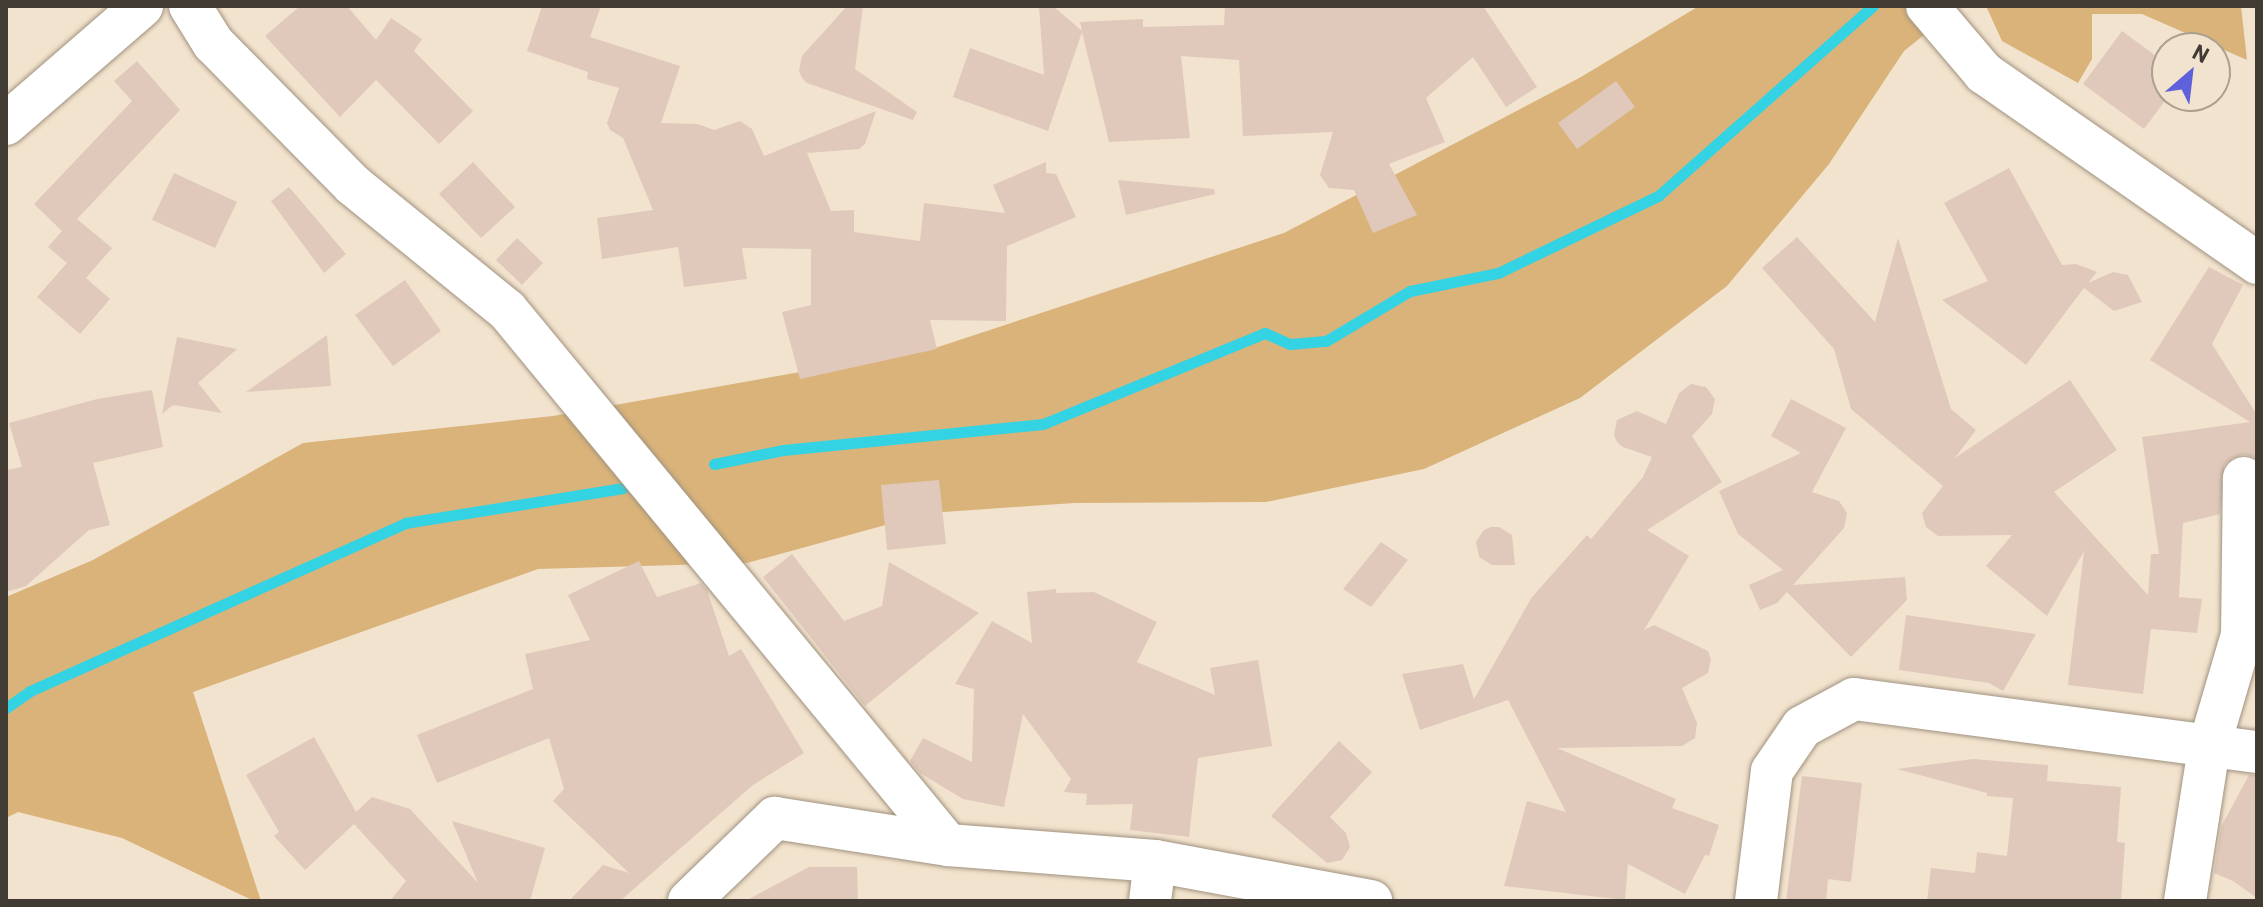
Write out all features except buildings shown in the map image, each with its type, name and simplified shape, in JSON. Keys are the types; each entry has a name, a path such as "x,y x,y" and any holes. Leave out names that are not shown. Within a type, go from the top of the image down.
{"street":[{"path":"6,124 142,6"},
{"path":"190,6 213,43 353,185 507,310 948,845"},
{"path":"1927,6 1984,73 2257,263"},
{"path":"2185,901 2209,747 2242,635 2244,478"},
{"path":"1756,901 1772,771 1802,727 1854,699 2257,752"},
{"path":"689,901 775,818 1152,881 1371,901"}],"shaded area":[{"path":"1699,6 1960,6 1904,51 1829,164 1727,286 1580,398 1424,469 1266,502 1074,503 929,513 747,563 538,569 193,692 261,901 254,901 122,838 18,812 6,818 6,597 93,560 303,443 553,416 935,348 1284,233 1581,77"},
{"path":"1986,6 2241,6 2247,60 2231,53 2231,32 2183,32 2142,14 2092,14 2092,59 2078,83 2002,41"}],"waterway":[{"path":"714,464 783,450 1043,424 1265,333 1290,344 1326,341 1410,291 1498,273 1658,196 1873,6"},
{"path":"6,708 30,691 405,523 623,488"}]}
